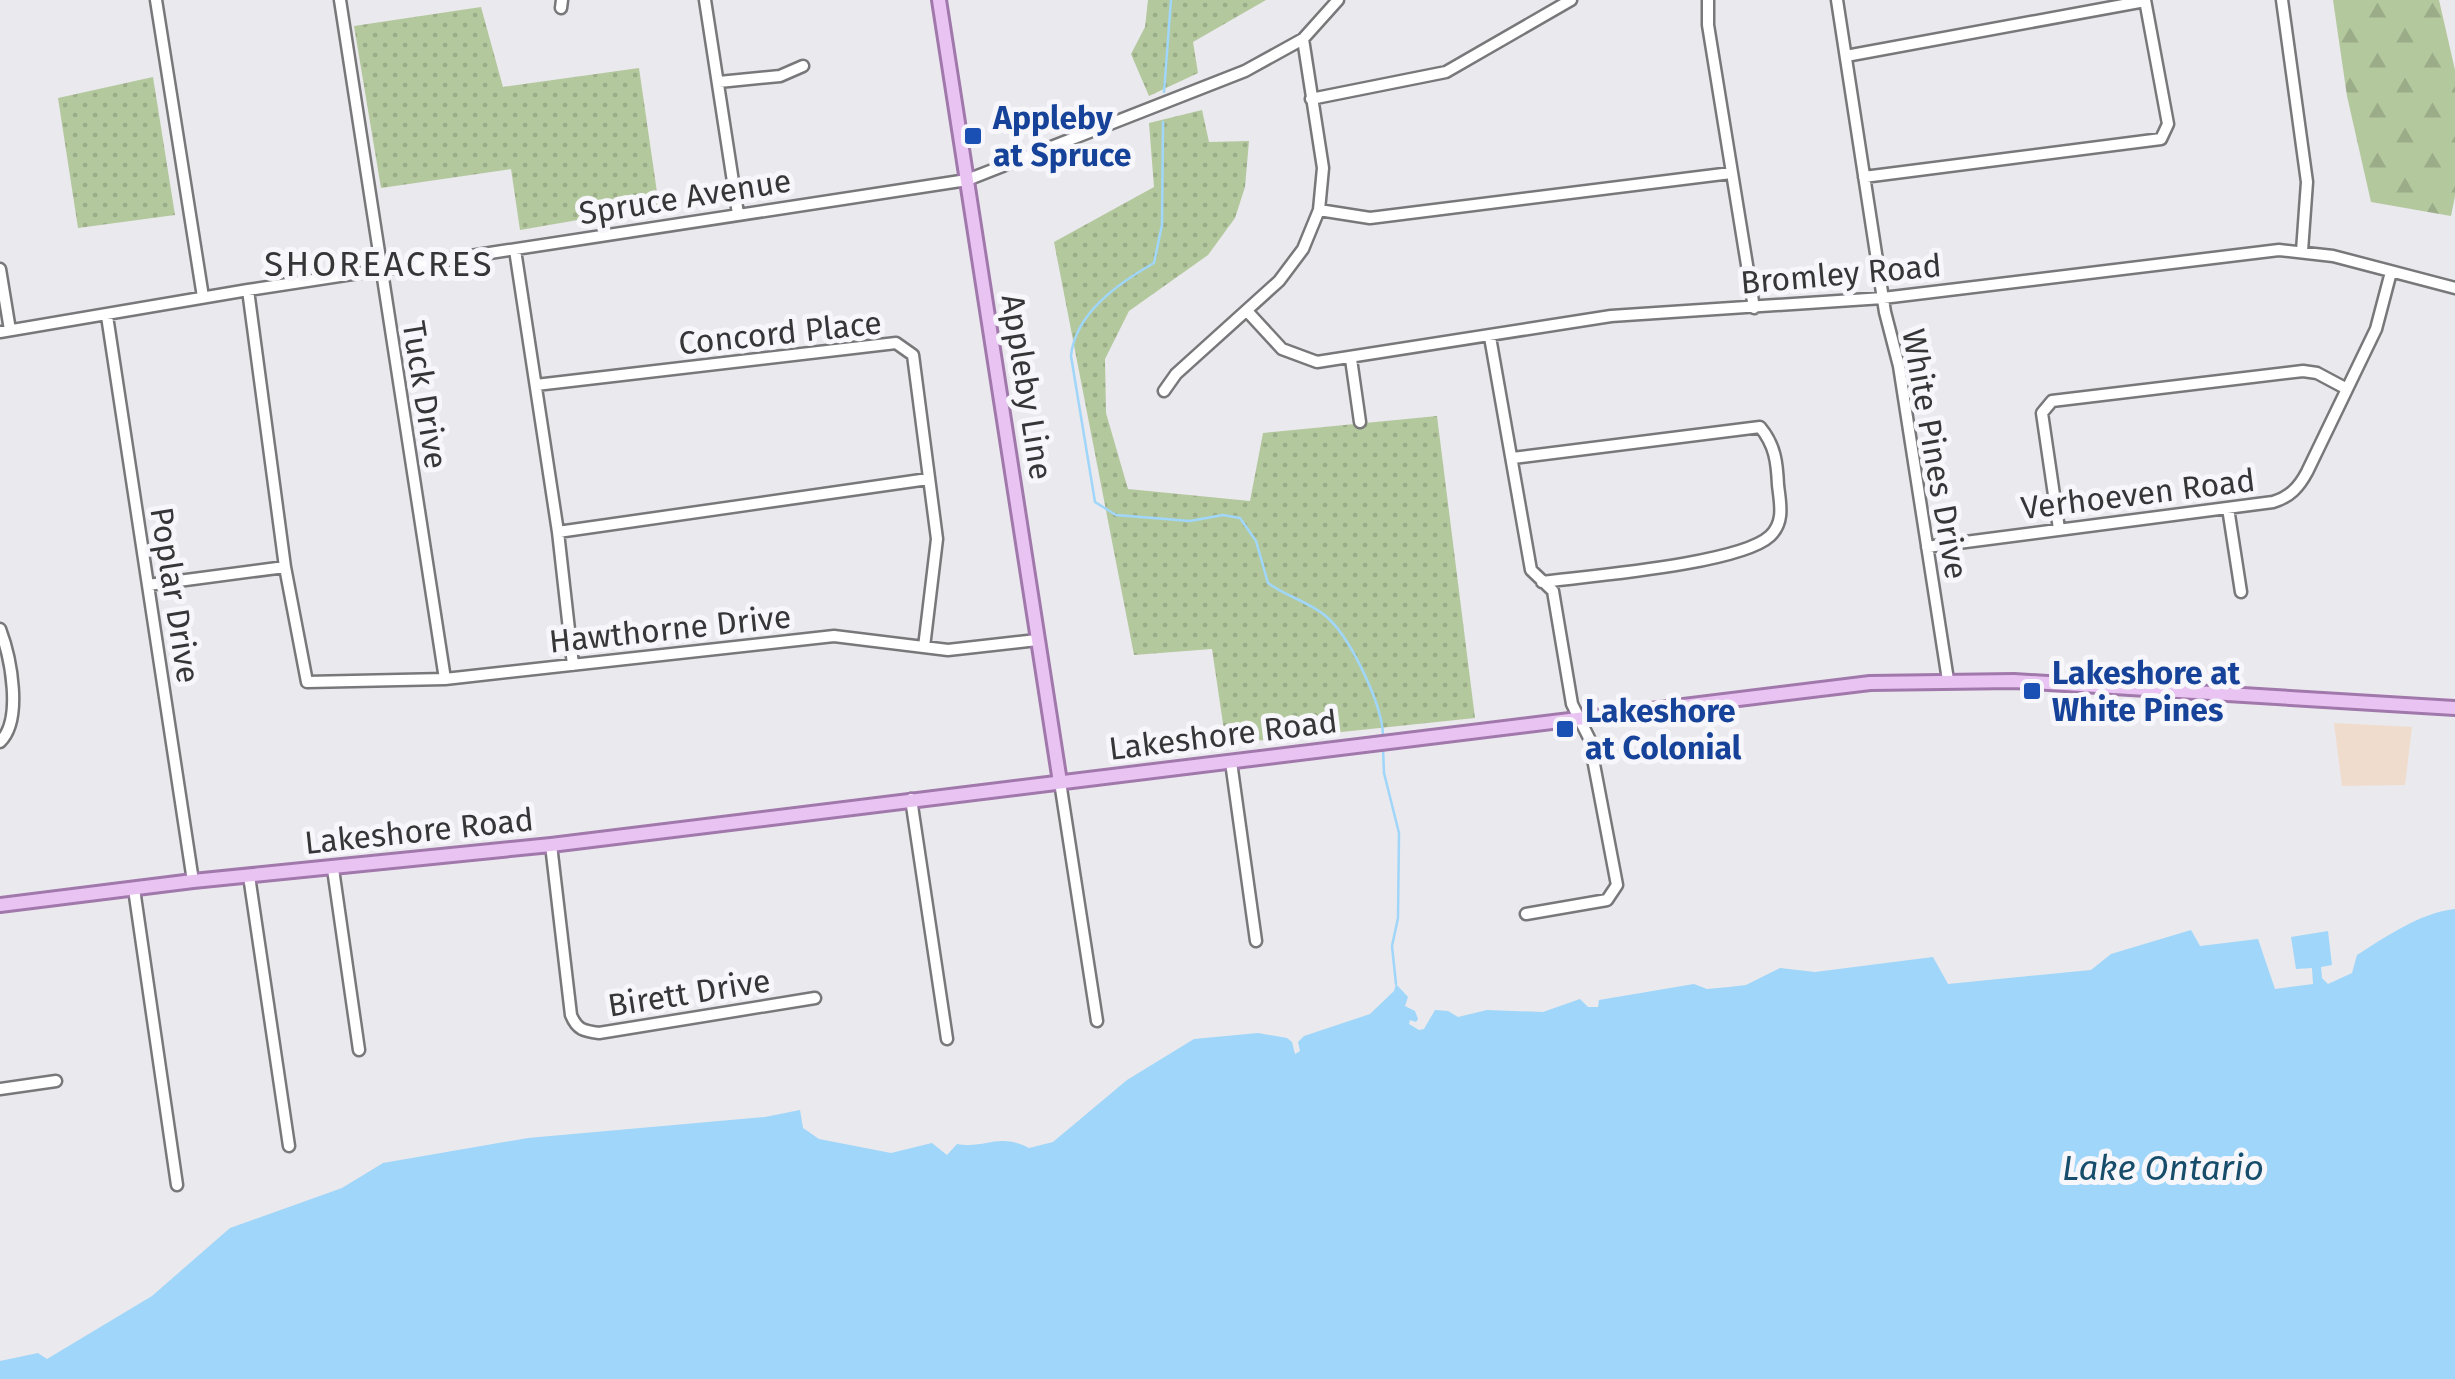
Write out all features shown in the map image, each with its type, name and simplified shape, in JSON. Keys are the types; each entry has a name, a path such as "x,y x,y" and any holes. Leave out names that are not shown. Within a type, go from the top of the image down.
{"main road":[{"name":"Appleby Line","path":"939,0 1060,782"},
{"name":"Lakeshore Road","path":"0,905 551,845 1870,683 2014,680 2455,708"}],"street":[{"path":"156,0 203,297"},
{"name":"Tuck Drive","path":"340,0 445,678"},
{"path":"704,0 738,214"},
{"name":"Spruce Avenue","path":"5,331 967,180 1245,71 1303,40 1338,0"},
{"path":"1311,100 1446,72 1571,0"},
{"path":"1708,0 1708,25 1754,308"},
{"name":"White Pines Drive","path":"1837,0 1948,680"},
{"path":"2282,0 2307,182 2302,251"},
{"path":"1846,56 2145,1 2168,124 2161,139 2148,143 1864,177"},
{"path":"1164,391 1176,374 1278,281 1303,249 1320,210 1323,168 1303,40"},
{"path":"719,82 780,76 802,66"},
{"path":"1320,210 1370,218 1731,172"},
{"path":"515,250 558,532 573,665"},
{"name":"Bromley Road","path":"1247,311 1282,349 1317,362 1611,316 1883,298 2192,259 2302,251 2455,288"},
{"path":"0,269 5,331"},
{"name":"Verhoeven Road","path":"1927,547 2282,499 2299,486 2347,389 2376,328 2391,272"},
{"path":"148,585 284,567 248,290"},
{"name":"Poplar Drive","path":"108,316 193,882"},
{"path":"1490,337 1531,570 1554,591 1572,704 1589,738 1617,885 1607,900 1526,914"},
{"name":"Concord Place","path":"536,385 896,343 913,355 937,540 924,647"},
{"path":"1351,359 1360,422"},
{"path":"2059,529 2042,413 2052,402 2303,371 2317,373 2347,389"},
{"path":"1513,458 1760,427 1776,457 1781,519 1770,536 1734,555 1542,582"},
{"path":"558,532 928,478"},
{"path":"2228,508 2241,592"},
{"name":"Hawthorne Drive","path":"284,567 307,682 445,678 834,636 959,650 1038,640"},
{"path":"0,629 7,648 14,719 0,742"},
{"path":"1231,762 1256,941"},
{"path":"1060,782 1096,1021"},
{"path":"911,799 947,1040"},
{"name":"Birett Drive","path":"551,845 571,1015 583,1031 600,1034 814,998"},
{"path":"333,869 359,1050"},
{"path":"249,876 288,1146"},
{"path":"134,889 176,1184"},
{"path":"0,1089 56,1081"}],"shaded area":[{"path":"2334,723 2412,727 2405,785 2342,786"}],"green space":[{"path":"1148,0 1266,0 1193,42 1198,73 1149,96 1131,54 1145,27"},
{"path":"2333,0 2439,0 2455,70 2455,196 2451,216 2371,202 2347,96"},
{"path":"481,7 503,87 639,68 659,206 520,230 511,169 381,188 354,26"},
{"path":"153,77 175,215 78,228 58,98"},
{"path":"1202,110 1209,142 1249,141 1245,187 1235,218 1208,255 1129,311 1105,359 1106,413 1128,489 1250,501 1263,433 1437,416 1475,718 1226,744 1212,649 1134,655 1054,242 1154,187 1149,123"}],"water":[{"name":"Lake Ontario","path":"2455,909 2455,1379 0,1379 0,1361 38,1353 47,1359 152,1296 230,1228 342,1188 383,1163 528,1138 765,1117 800,1110 803,1128 819,1139 891,1153 932,1143 947,1155 957,1144 1009,1141 1029,1148 1053,1142 1127,1080 1194,1039 1258,1033 1287,1038 1295,1054 1300,1051 1298,1042 1304,1036 1370,1014 1394,991 1396,984 1408,997 1405,1006 1415,1011 1418,1019 1410,1020 1409,1024 1419,1030 1424,1029 1435,1010 1458,1017 1487,1010 1543,1012 1580,999 1588,1007 1598,1007 1599,1000 1694,984 1707,989 1746,985 1780,968 1815,972 1933,957 1948,984 2091,970 2111,954 2191,930 2200,946 2258,939 2275,989 2313,984 2312,968 2296,969 2291,937 2328,931 2332,965 2321,967 2322,978 2328,984 2352,973 2357,955 2392,933 2429,915"}],"waterway":[{"path":"1164,92 1171,0"},
{"path":"1163,122 1162,225 1154,263 1113,290 1090,313 1074,340 1071,356 1095,502 1116,515 1190,521 1223,515 1240,518 1256,541 1268,583 1323,614 1339,630 1372,691 1383,735"},
{"path":"1383,748 1384,773 1399,833 1398,918 1392,946 1396,984"}],"place":[{"name":"Appleby at Spruce","path":"973,136"},
{"name":"Lakeshore at White Pines","path":"2032,691"},
{"name":"Lakeshore at Colonial","path":"1565,729"}],"district":[{"name":"SHOREACRES","path":"379,264"}]}
